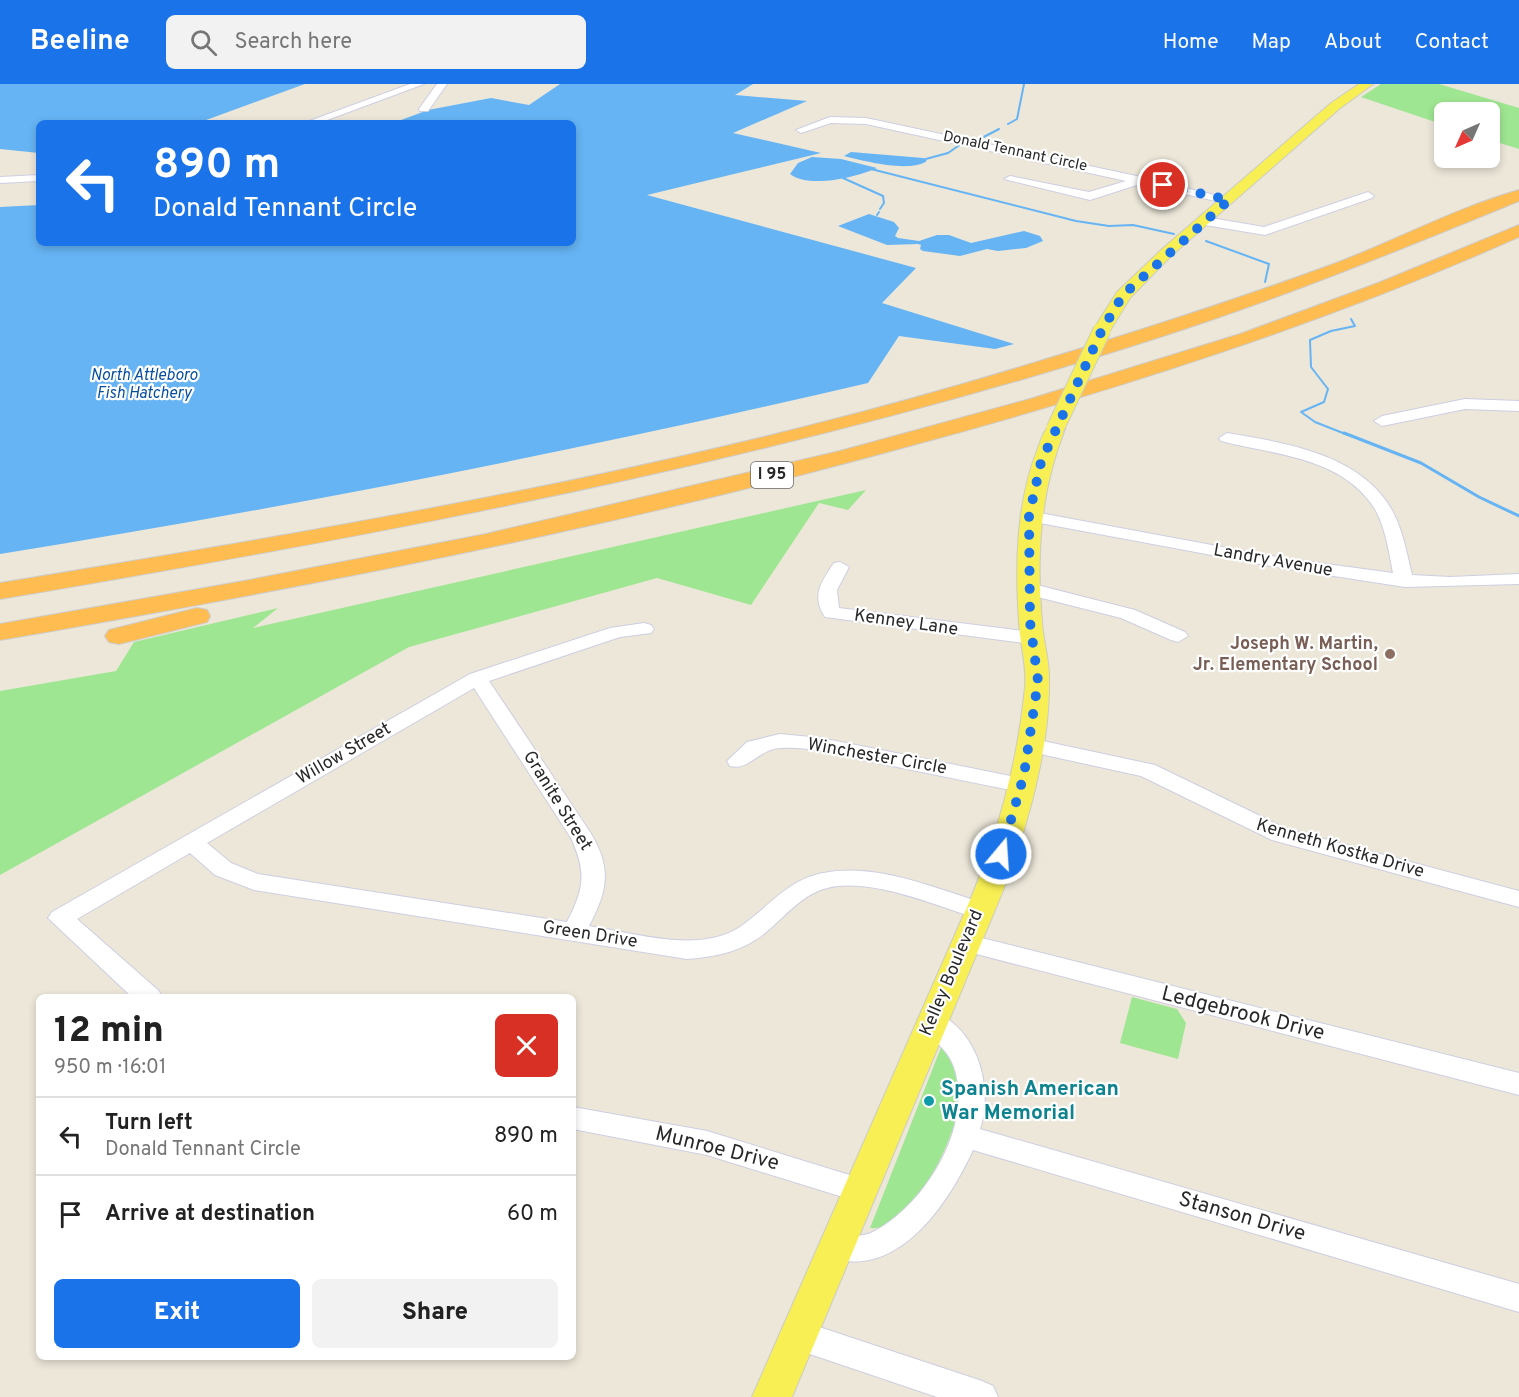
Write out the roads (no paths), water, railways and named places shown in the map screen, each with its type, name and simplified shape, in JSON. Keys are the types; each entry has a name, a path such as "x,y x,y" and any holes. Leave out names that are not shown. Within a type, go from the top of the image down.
{"highway":[{"name":"I 95","path":"0,591 234,551 463,507 678,460 878,412 1092,353 1247,303 1403,245 1519,195"},
{"name":"I 95","path":"0,632 264,585 598,516 883,447 1154,368 1362,296 1519,230"},
{"path":"119,636 598,516"}],"main road":[{"name":"Kelley Boulevard","path":"772,1397 995,873 1021,785 1038,681 1029,589 1029,516 1041,462 1055,429 1102,330 1123,295 1335,106 1367,84"}],"street":[{"path":"317,120 419,84"},
{"path":"424,109 442,84"},
{"name":"Donald Tennant Circle","path":"801,130 830,120 866,121 1229,200"},
{"path":"0,180 36,178"},
{"path":"1010,180 1090,196 1104,194 1141,180"},
{"path":"1205,221 1265,231 1368,196"},
{"path":"1382,421 1458,405 1519,406"},
{"path":"1227,438 1273,445 1301,454 1327,464 1364,488 1376,498 1390,524 1405,582"},
{"name":"Landry Avenue","path":"1029,516 1326,571 1405,582 1442,583 1519,579"},
{"name":"Kenney Lane","path":"840,567 825,589 825,603 832,613 1032,638"},
{"path":"1029,589 1128,614 1178,636"},
{"name":"Willow Street","path":"146,994 60,918 477,678 617,632 644,629"},
{"name":"Granite Street","path":"477,678 582,837 592,857 596,878 590,901 573,933"},
{"name":"Winchester Circle","path":"738,761 754,747 780,741 821,745 1021,785"},
{"name":"Kenneth Kostka Drive","path":"1029,745 1147,770 1241,818 1280,835 1519,898"},
{"name":"Green Drive","path":"191,842 223,869 254,882 674,948 715,949 729,945 749,934 809,886 822,881 849,878 873,880 979,910"},
{"name":"Ledgebrook Drive","path":"966,943 1519,1084"},
{"path":"835,1247 862,1249 893,1234 919,1215 934,1195 965,1136 973,1101 969,1075 959,1046 944,1029 931,1021"},
{"name":"Munroe Drive","path":"576,1119 707,1143 859,1190"},
{"name":"Stanson Drive","path":"965,1136 1519,1298"},
{"path":"798,1335 982,1397"}],"water":[{"path":"0,84 305,84 206,120 36,120 36,153 0,149"},
{"name":"North Attleboro Fish Hatchery","path":"560,84 753,84 735,95 807,101 733,133 821,153 647,195 916,268 882,303 1014,344 995,349 899,336 868,383 436,476 218,517 0,554 0,207 36,205 36,246 576,246 576,120 401,120 428,110 491,98 529,105"},
{"path":"851,152 923,158 927,161 909,166 886,165 844,156"},
{"path":"812,157 841,159 877,168 846,178 821,181 809,181 790,174 798,163"},
{"path":"869,214 894,222 899,228 895,236 898,238 919,241 937,235 949,235 971,243 1024,231 1040,236 1043,241 1026,248 998,251 987,249 960,256 923,251 920,249 921,245 918,244 887,245 838,226"}],"waterway":[{"path":"1008,124 1017,119 1024,84"},
{"path":"976,141 999,129"},
{"path":"922,160 948,153 961,144"},
{"path":"871,169 1076,221 1109,226 1133,225 1174,234"},
{"path":"843,178 883,196 884,203 880,209"},
{"path":"1206,241 1269,264 1265,282"},
{"path":"1348,435 1315,422 1301,412 1324,402 1328,389 1311,367 1310,340 1331,331 1355,326 1351,319"},
{"path":"1344,433 1421,463 1479,497 1519,516"}],"place":[{"name":"Joseph W. Martin, Jr. Elementary School","path":"1390,654"},
{"name":"Spanish American War Memorial","path":"929,1101"}]}
